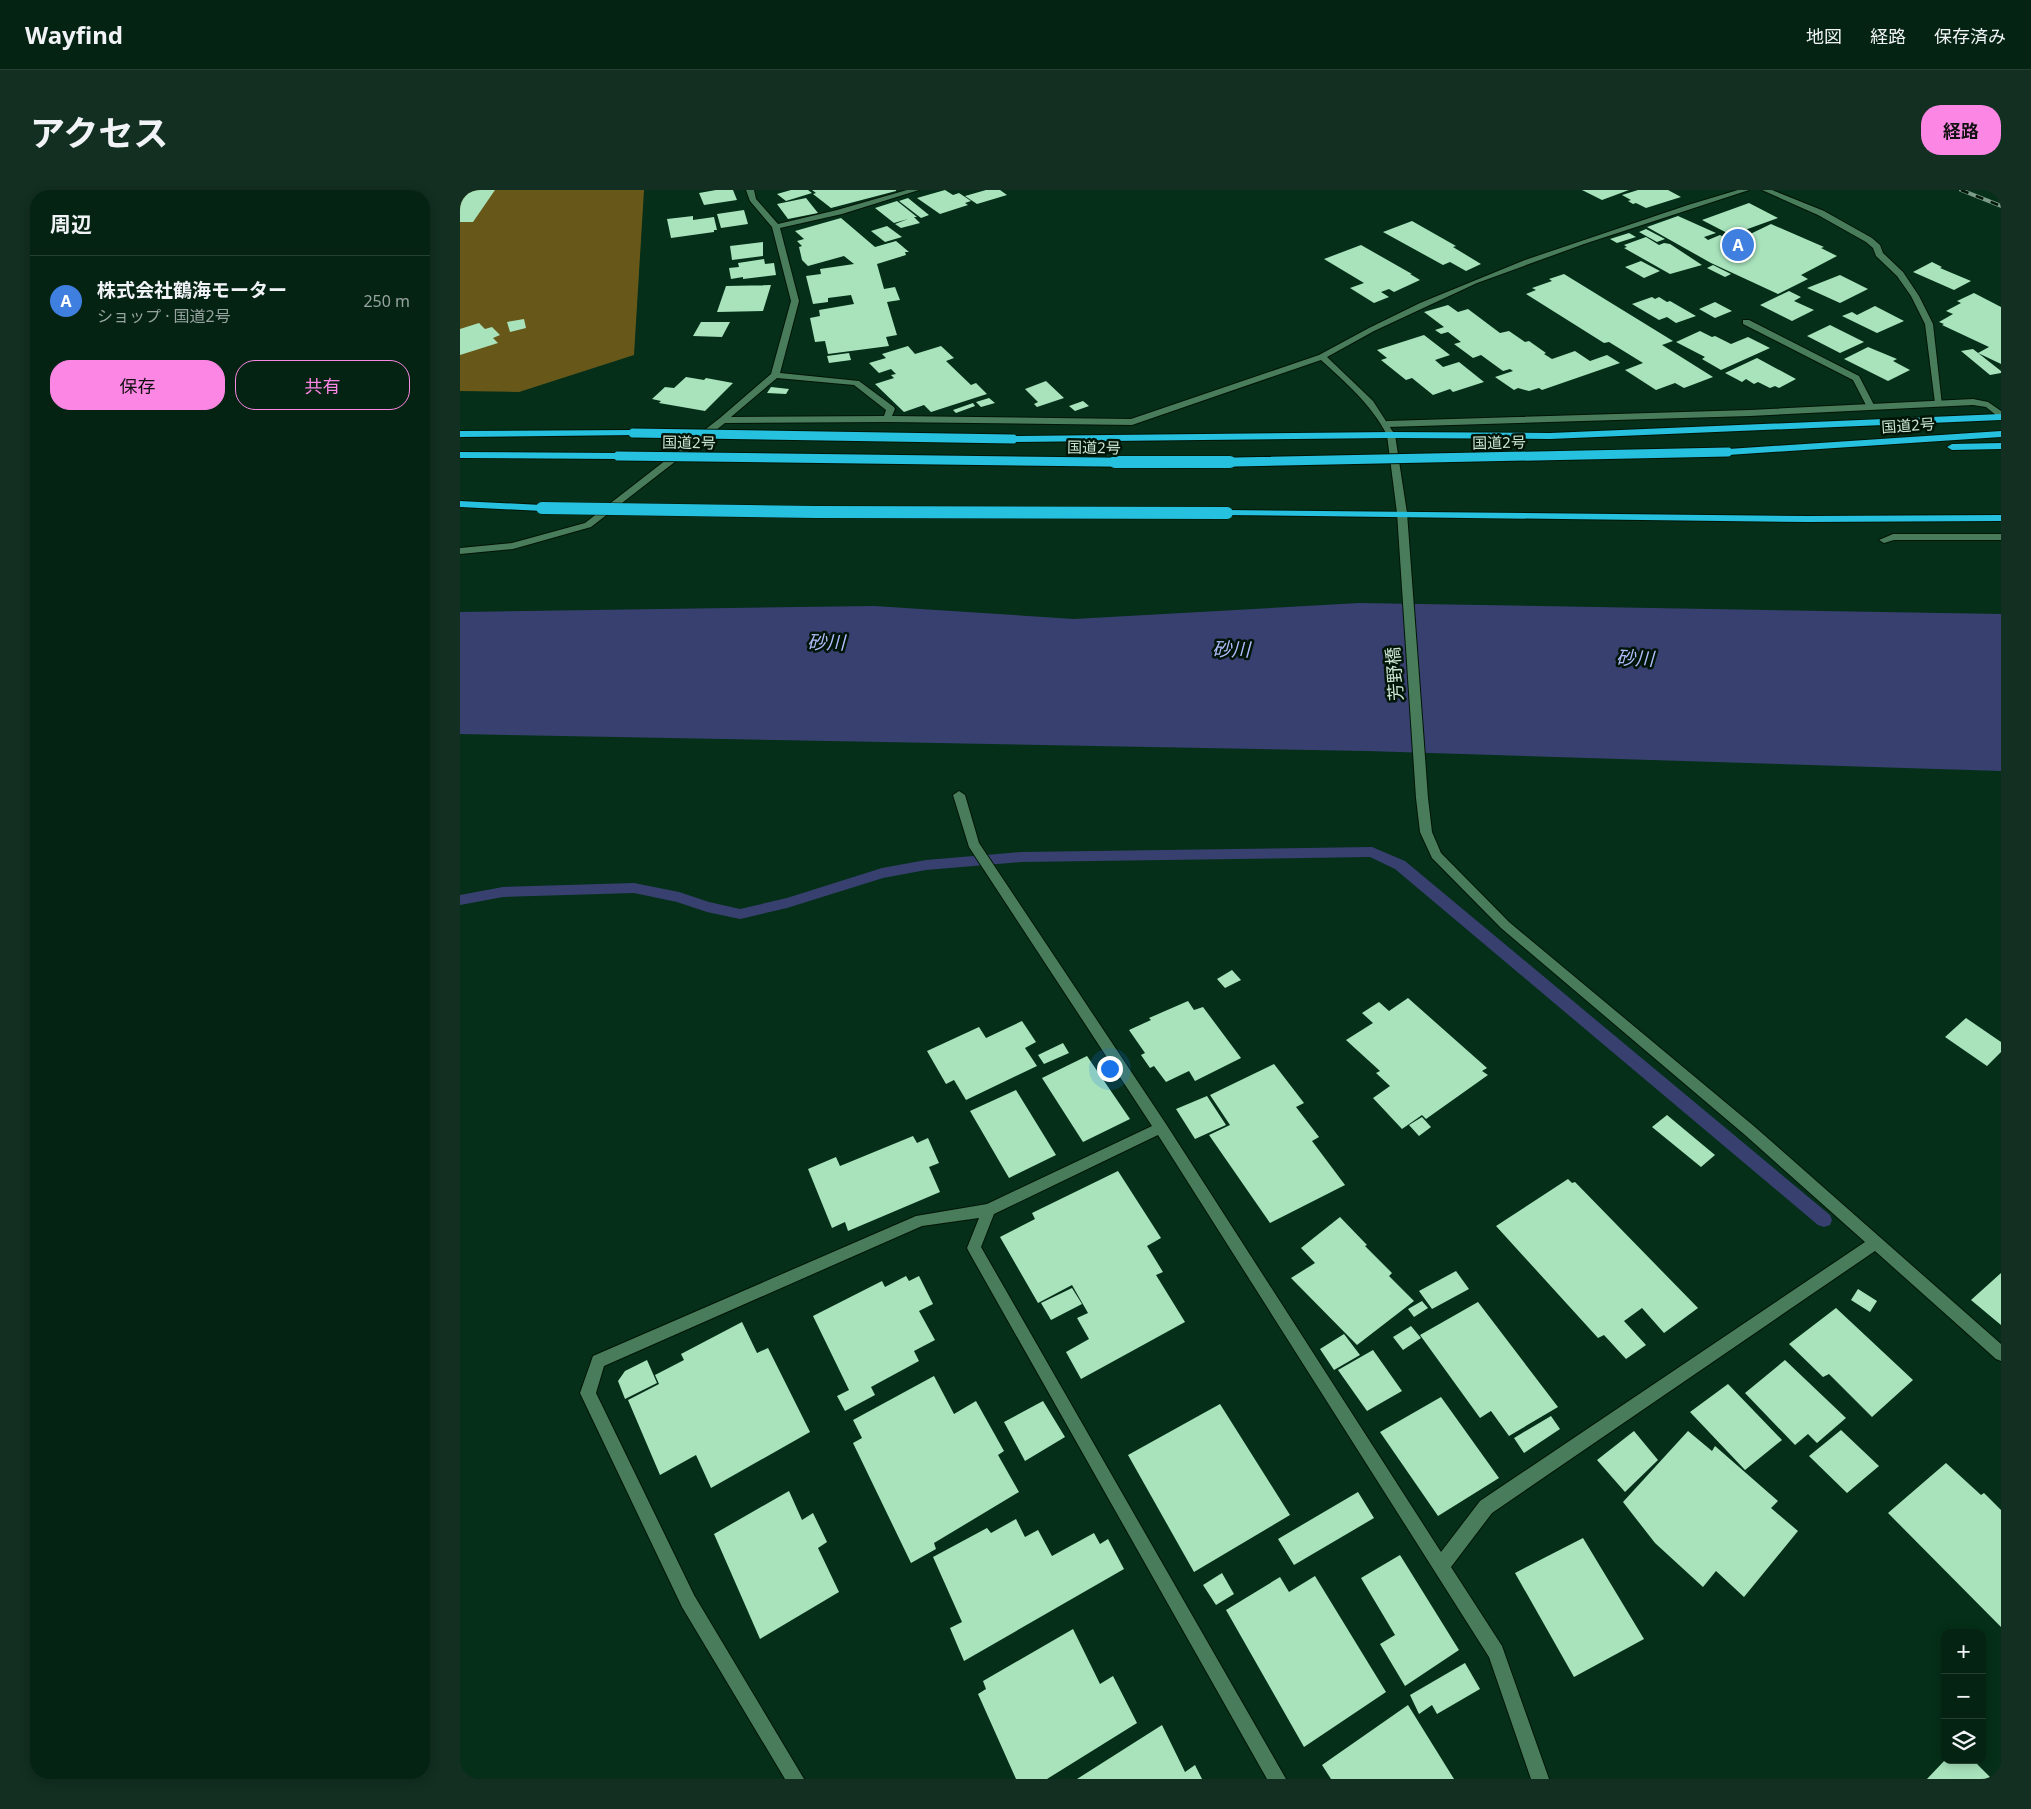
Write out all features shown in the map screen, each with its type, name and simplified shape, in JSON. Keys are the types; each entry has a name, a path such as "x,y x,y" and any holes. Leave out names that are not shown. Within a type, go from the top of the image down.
{"highway":[{"path":"460,434 633,433 1013,438 1391,435 1550,436 2001,417"},
{"name":"国道2号","path":"1728,452 2001,434"},
{"name":"国道2号","path":"460,455 1187,463 2001,446"},
{"path":"460,504 542,508 816,512 1402,513 1807,519 2001,518"}],"street":[{"path":"460,551 513,546 588,525 723,420 775,375 795,301 776,227 753,199 750,190"},
{"path":"776,227 839,212 915,190"},
{"path":"723,420 887,419 1132,422 1322,357 1360,334 1410,310 1558,249 1745,190"},
{"path":"1766,190 1821,213 1862,235 1877,247 1879,254 1900,274 1915,296 1929,324 1939,403"},
{"path":"1746,322 1856,378 1871,407"},
{"name":"芳野橋","path":"1322,357 1367,399 1387,424 1391,435 1402,513 1422,798 1426,832 1436,855 1505,926 1750,1131 2001,1354"},
{"path":"775,375 856,383 891,409 887,419"},
{"path":"1387,424 1740,413 1939,403 1985,403 1994,408 2001,417"},
{"path":"1884,540 1893,537 2001,538"},
{"path":"959,795 975,848 1161,1128 1496,1652 1540,1779"},
{"path":"795,1779 688,1601 588,1393 598,1361 921,1220 989,1210 1161,1128"},
{"path":"989,1210 974,1248 1276,1779"},
{"path":"1441,1566 1486,1507 1876,1242"}],"shaded area":[{"path":"460,190 644,190 634,355 519,392 460,391"}],"water":[{"name":"砂川","path":"1359,603 2001,614 2001,771 1367,751 460,734 460,612 874,606 1074,619"}],"building":[{"path":"460,190 495,190 473,222 460,222"},
{"path":"733,190 737,200 704,205 699,193"},
{"path":"791,190 808,190 812,193 786,201 777,194"},
{"path":"812,190 896,191 831,208 813,194 816,193"},
{"path":"945,190 953,195 959,193 971,201 965,203 968,205 940,214 917,198"},
{"path":"986,190 1000,190 1007,195 977,204 965,196"},
{"path":"1582,190 1629,190 1602,200"},
{"path":"1638,190 1668,190 1681,197 1646,208 1636,203 1633,204 1628,201 1631,200 1622,195"},
{"path":"806,198 818,213 788,219 777,204"},
{"path":"908,198 929,215 921,218 899,201"},
{"path":"897,201 917,217 914,217 920,223 901,228 895,224 908,219 894,223 875,208"},
{"path":"1749,203 1778,218 1731,235 1702,220"},
{"path":"744,210 748,224 721,228 717,214"},
{"path":"693,216 693,220 714,217 717,230 671,238 667,219"},
{"path":"1678,216 1716,233 1704,237 1708,240 1720,235 1746,249 1756,243 1744,237 1771,224 1824,247 1821,248 1837,256 1801,275 1808,279 1778,294 1711,263 1647,227"},
{"path":"841,218 875,247 896,241 909,252 905,252 906,255 877,264 884,289 895,287 900,300 887,302 897,335 886,337 889,346 828,354 825,341 815,342 810,318 820,316 819,310 854,304 851,295 828,298 828,302 813,304 806,276 821,274 820,269 854,264 844,256 808,266 802,260 799,247 802,246 797,241 804,239 795,231"},
{"path":"1412,221 1456,246 1453,247 1481,264 1466,271 1450,262 1443,265 1383,232"},
{"path":"887,226 902,237 885,242 871,231"},
{"path":"1646,229 1665,239 1657,242 1639,232"},
{"path":"1629,233 1636,237 1617,243 1610,239"},
{"path":"1646,237 1659,245 1664,243 1670,244 1702,265 1670,274 1624,248 1627,247 1624,245"},
{"path":"763,242 763,256 732,260 730,246"},
{"path":"1361,245 1420,280 1394,292 1389,289 1381,292 1389,297 1374,303 1350,288 1364,283 1324,259"},
{"path":"764,259 765,264 774,263 776,275 731,279 729,268 739,267 738,263"},
{"path":"1641,261 1660,271 1644,278 1625,267"},
{"path":"1932,262 1942,267 1940,268 1971,281 1954,290 1913,272"},
{"path":"1713,265 1731,274 1725,277 1707,268"},
{"path":"1564,274 1673,341 1662,345 1713,377 1684,388 1675,383 1656,390 1625,370 1643,363 1609,342 1604,343 1526,294 1536,290 1532,288 1552,281 1549,279"},
{"path":"1840,275 1868,289 1840,303 1807,288"},
{"path":"771,285 763,311 717,312 726,286"},
{"path":"1789,291 1801,297 1794,301 1814,310 1792,321 1760,305"},
{"path":"1974,293 2001,307 2001,364 1978,353 1989,347 1939,322 1953,314 1946,311 1961,303 1957,301"},
{"path":"1652,297 1655,299 1659,297 1667,302 1670,301 1696,316 1676,323 1667,317 1659,320 1632,304"},
{"path":"1715,302 1732,311 1715,318 1699,309"},
{"path":"1448,305 1458,312 1468,309 1500,333 1509,331 1525,342 1529,341 1552,359 1575,351 1590,361 1607,355 1620,363 1542,390 1539,388 1529,391 1518,388 1514,390 1495,377 1513,371 1510,369 1503,371 1481,355 1473,358 1454,344 1461,342 1448,332 1441,334 1435,330 1444,327 1424,312"},
{"path":"1875,306 1904,321 1877,333 1842,316 1852,312 1857,315"},
{"path":"524,319 526,328 510,332 507,322"},
{"path":"701,322 730,322 722,337 693,336"},
{"path":"479,323 485,329 492,327 500,335 493,338 498,343 460,355 460,329"},
{"path":"1830,325 1864,342 1840,353 1807,336"},
{"path":"1700,331 1731,344 1748,337 1770,348 1721,370 1702,359 1705,357 1676,342"},
{"path":"1424,335 1450,355 1435,360 1443,367 1459,362 1484,382 1453,392 1450,389 1433,395 1412,378 1406,380 1381,360 1387,358 1377,350"},
{"path":"908,346 915,354 941,346 954,358 946,361 971,385 976,383 987,394 931,412 924,405 904,412 875,384 894,378 891,375 896,374 891,369 879,373 869,363 886,358 882,354"},
{"path":"1868,347 1897,359 1893,361 1910,370 1888,381 1844,359"},
{"path":"1973,349 2001,371 2001,373 1990,375 1961,351"},
{"path":"849,353 851,360 829,363 827,356"},
{"path":"1757,358 1796,379 1779,388 1775,386 1770,388 1758,382 1754,384 1746,379 1742,382 1725,373"},
{"path":"686,377 704,380 706,378 733,383 705,411 659,403 661,401 652,399 665,387 674,388"},
{"path":"1046,381 1064,398 1037,407 1034,404 1038,402 1025,389"},
{"path":"771,387 789,389 786,394 767,393"},
{"path":"989,398 995,403 981,407 976,402"},
{"path":"1083,401 1089,406 1075,411 1069,406"},
{"path":"973,403 975,406 956,413 953,410"},
{"path":"1232,970 1241,980 1225,988 1217,979"},
{"path":"1408,998 1487,1068 1482,1071 1488,1075 1426,1119 1422,1115 1402,1129 1373,1098 1390,1086 1376,1073 1380,1071 1346,1040 1373,1023 1362,1013 1379,1002 1389,1011"},
{"path":"1188,1001 1194,1010 1203,1007 1241,1058 1195,1081 1189,1071 1166,1082 1154,1066 1150,1068 1141,1055 1145,1053 1129,1030 1151,1020 1149,1018"},
{"path":"1966,1018 2001,1042 2001,1052 1987,1066 1945,1037"},
{"path":"1022,1021 1036,1042 1025,1048 1037,1066 966,1100 954,1080 946,1084 927,1051 979,1027 986,1038"},
{"path":"1063,1043 1069,1053 1044,1064 1038,1055"},
{"path":"1087,1056 1130,1119 1083,1142 1042,1078"},
{"path":"1274,1064 1304,1103 1296,1107 1319,1137 1312,1141 1345,1185 1270,1223 1209,1135 1230,1125 1210,1095"},
{"path":"1016,1090 1056,1155 1009,1178 970,1111"},
{"path":"1207,1096 1226,1125 1195,1139 1176,1109"},
{"path":"1667,1115 1715,1155 1701,1167 1652,1127"},
{"path":"1422,1117 1431,1127 1419,1136 1409,1125"},
{"path":"913,1136 917,1143 928,1138 939,1163 929,1167 940,1192 848,1231 845,1222 832,1228 808,1169 836,1157 840,1166"},
{"path":"1118,1171 1161,1238 1147,1246 1163,1272 1156,1275 1185,1322 1081,1379 1066,1352 1089,1339 1077,1318 1088,1313 1072,1285 1038,1303 1000,1237 1035,1219 1032,1213"},
{"path":"1568,1179 1572,1183 1575,1182 1698,1308 1664,1333 1642,1308 1624,1321 1646,1345 1626,1359 1604,1335 1598,1338 1496,1226"},
{"path":"1340,1217 1392,1273 1389,1276 1414,1301 1357,1345 1291,1278 1315,1263 1301,1248"},
{"path":"1456,1271 1469,1289 1432,1309 1419,1291"},
{"path":"2001,1273 2001,1325 1971,1300"},
{"path":"906,1276 909,1281 919,1276 933,1304 919,1311 935,1340 914,1351 919,1361 871,1387 875,1395 845,1411 837,1396 849,1390 813,1316 882,1281 885,1287"},
{"path":"1072,1288 1082,1304 1051,1320 1041,1303"},
{"path":"1858,1289 1877,1301 1870,1312 1851,1300"},
{"path":"1422,1301 1428,1308 1414,1317 1408,1309"},
{"path":"1478,1302 1558,1407 1509,1436 1491,1411 1480,1418 1420,1335"},
{"path":"1836,1308 1913,1380 1872,1417 1829,1374 1823,1377 1789,1344"},
{"path":"742,1322 757,1353 768,1348 810,1432 711,1488 696,1455 660,1475 628,1400 659,1384 655,1375 684,1360 681,1354"},
{"path":"1411,1326 1421,1338 1403,1350 1393,1337"},
{"path":"1344,1334 1360,1355 1334,1370 1320,1349"},
{"path":"1373,1350 1402,1391 1367,1411 1338,1370"},
{"path":"647,1360 657,1383 625,1399 618,1381 625,1371"},
{"path":"1785,1360 1846,1418 1817,1443 1808,1434 1795,1445 1745,1393"},
{"path":"934,1376 954,1414 976,1401 1004,1451 998,1455 1019,1492 934,1543 936,1549 911,1563 853,1443 862,1438 853,1420"},
{"path":"1728,1384 1782,1440 1745,1470 1690,1412"},
{"path":"1441,1397 1499,1478 1438,1516 1380,1432"},
{"path":"1043,1401 1065,1437 1025,1461 1004,1422"},
{"path":"1220,1404 1290,1515 1194,1572 1128,1455"},
{"path":"1551,1416 1560,1429 1524,1453 1514,1438"},
{"path":"1841,1430 1879,1466 1847,1493 1809,1456"},
{"path":"1634,1431 1658,1460 1625,1492 1597,1460"},
{"path":"1688,1431 1712,1451 1715,1446 1778,1501 1771,1508 1798,1531 1744,1597 1716,1571 1703,1587 1655,1543 1623,1502"},
{"path":"1946,1463 1981,1495 1984,1493 2001,1510 2001,1627 1888,1513"},
{"path":"789,1491 802,1520 813,1513 827,1542 818,1548 839,1592 760,1639 714,1534"},
{"path":"1358,1492 1374,1518 1294,1565 1278,1539"},
{"path":"1016,1519 1025,1537 1038,1530 1052,1556 1094,1533 1100,1544 1108,1539 1124,1569 964,1661 950,1628 962,1622 933,1557 987,1528 991,1533"},
{"path":"1583,1538 1644,1639 1574,1677 1515,1573"},
{"path":"1400,1555 1459,1650 1405,1686 1380,1644 1395,1635 1361,1578"},
{"path":"1222,1573 1234,1594 1216,1605 1203,1585"},
{"path":"1315,1576 1386,1692 1304,1747 1226,1610 1280,1577 1289,1592"},
{"path":"1073,1629 1100,1684 1113,1676 1137,1723 1047,1779 1016,1779 978,1694 986,1689 983,1681"},
{"path":"1465,1663 1480,1689 1437,1714 1432,1705 1419,1714 1410,1695"},
{"path":"1408,1705 1454,1779 1331,1779 1322,1765"},
{"path":"1162,1725 1185,1772 1195,1765 1202,1779 1077,1779"},
{"path":"1941,1764 1977,1764 1992,1779 1927,1779"}],"waterway":[{"path":"460,900 503,892 634,888 679,897 707,907 740,914 787,903 882,873 926,865 1021,857 1372,852 1400,865 1824,1220"}],"railway":[{"path":"1961,190 2001,206"}],"place":[{"name":"株式会社鶴海モーター","path":"1738,245"}]}
